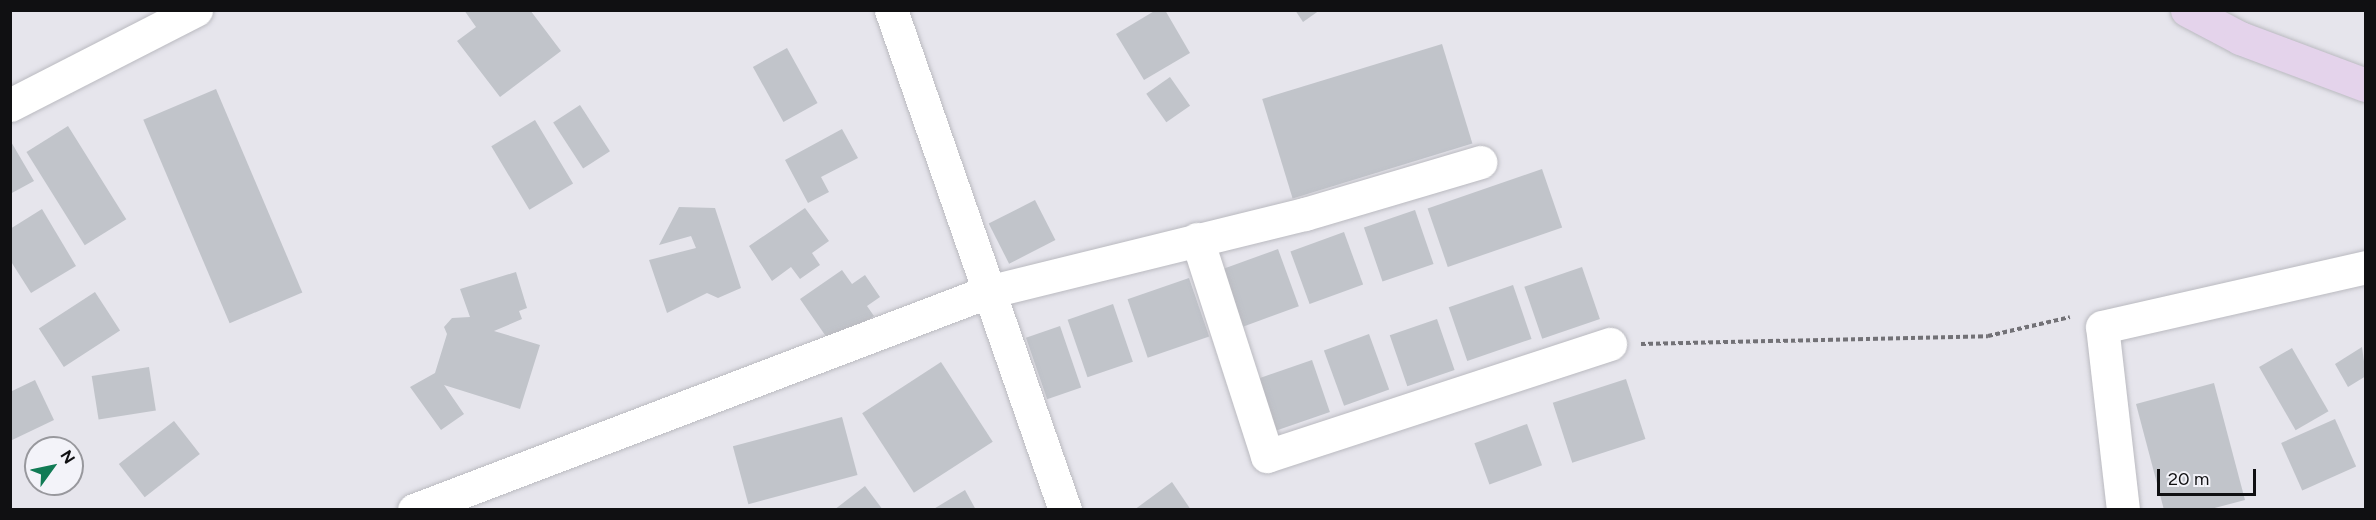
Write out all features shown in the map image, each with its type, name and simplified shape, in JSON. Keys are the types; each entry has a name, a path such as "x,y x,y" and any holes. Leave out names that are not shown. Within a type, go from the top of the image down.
{"main road":[{"path":"2187,10 2240,38 2366,85"}],"street":[{"path":"10,105 196,10"},
{"path":"891,10 987,292 1065,510"},
{"path":"414,510 987,292 1197,239 1480,162"},
{"path":"1197,239 1267,456 1610,344"},
{"path":"2123,510 2102,327 2366,267"}],"path":[{"path":"1610,344 1988,336 2080,315"}],"building":[{"path":"464,10 530,10 561,51 500,97 457,41 476,27"},
{"path":"1156,10 1165,10 1190,53 1144,80 1116,34"},
{"path":"1295,10 1320,10 1303,22"},
{"path":"1442,44 1472,143 1293,198 1262,99"},
{"path":"787,48 818,103 783,122 753,67"},
{"path":"1170,77 1190,106 1166,122 1146,94"},
{"path":"216,89 302,292 230,323 143,120"},
{"path":"580,105 610,151 583,169 553,122"},
{"path":"535,120 573,183 529,210 491,146"},
{"path":"68,126 126,219 85,245 26,152"},
{"path":"842,129 858,158 821,177 829,192 808,203 785,160"},
{"path":"10,140 34,181 10,194"},
{"path":"1542,169 1562,228 1448,267 1428,208"},
{"path":"1035,200 1055,240 1009,264 989,224"},
{"path":"679,207 715,208 741,288 718,298 707,293 667,313 649,260 696,248 691,236 659,245"},
{"path":"805,208 829,241 812,253 820,265 800,279 791,267 772,281 749,246"},
{"path":"42,209 76,266 31,293 10,260 10,229"},
{"path":"1415,210 1434,264 1382,281 1364,228"},
{"path":"1344,232 1363,285 1310,304 1290,251"},
{"path":"1278,249 1299,306 1237,329 1216,272"},
{"path":"1582,267 1600,319 1542,339 1524,287"},
{"path":"842,270 852,284 865,275 880,297 867,306 874,316 832,345 800,299"},
{"path":"516,272 527,308 519,311 522,319 494,331 540,345 520,409 444,385 464,414 441,430 410,387 435,373 447,334 444,327 452,318 470,317 460,289"},
{"path":"1189,278 1209,337 1148,358 1128,299"},
{"path":"1513,285 1532,339 1467,361 1449,307"},
{"path":"95,292 120,331 64,367 39,328"},
{"path":"1113,304 1133,362 1087,377 1068,320"},
{"path":"1437,319 1455,370 1407,386 1390,335"},
{"path":"1060,326 1081,387 1047,399 1026,338"},
{"path":"1369,334 1389,389 1344,406 1324,350"},
{"path":"2362,347 2366,376 2348,387 2335,364"},
{"path":"2292,348 2328,411 2296,430 2259,367"},
{"path":"1312,360 1330,412 1275,431 1257,379"},
{"path":"941,362 993,442 914,493 862,413"},
{"path":"149,367 156,410 99,420 92,376"},
{"path":"1626,379 1645,439 1572,463 1553,403"},
{"path":"35,380 54,420 10,441 10,392"},
{"path":"2214,383 2245,500 2207,510 2164,510 2136,404"},
{"path":"842,417 858,475 748,504 733,446"},
{"path":"2335,419 2356,467 2302,491 2281,443"},
{"path":"174,421 200,454 145,497 119,464"},
{"path":"1527,424 1542,465 1489,484 1474,443"},
{"path":"1172,482 1191,510 1134,510"},
{"path":"865,486 883,510 834,510"},
{"path":"965,490 976,510 932,510"}]}
